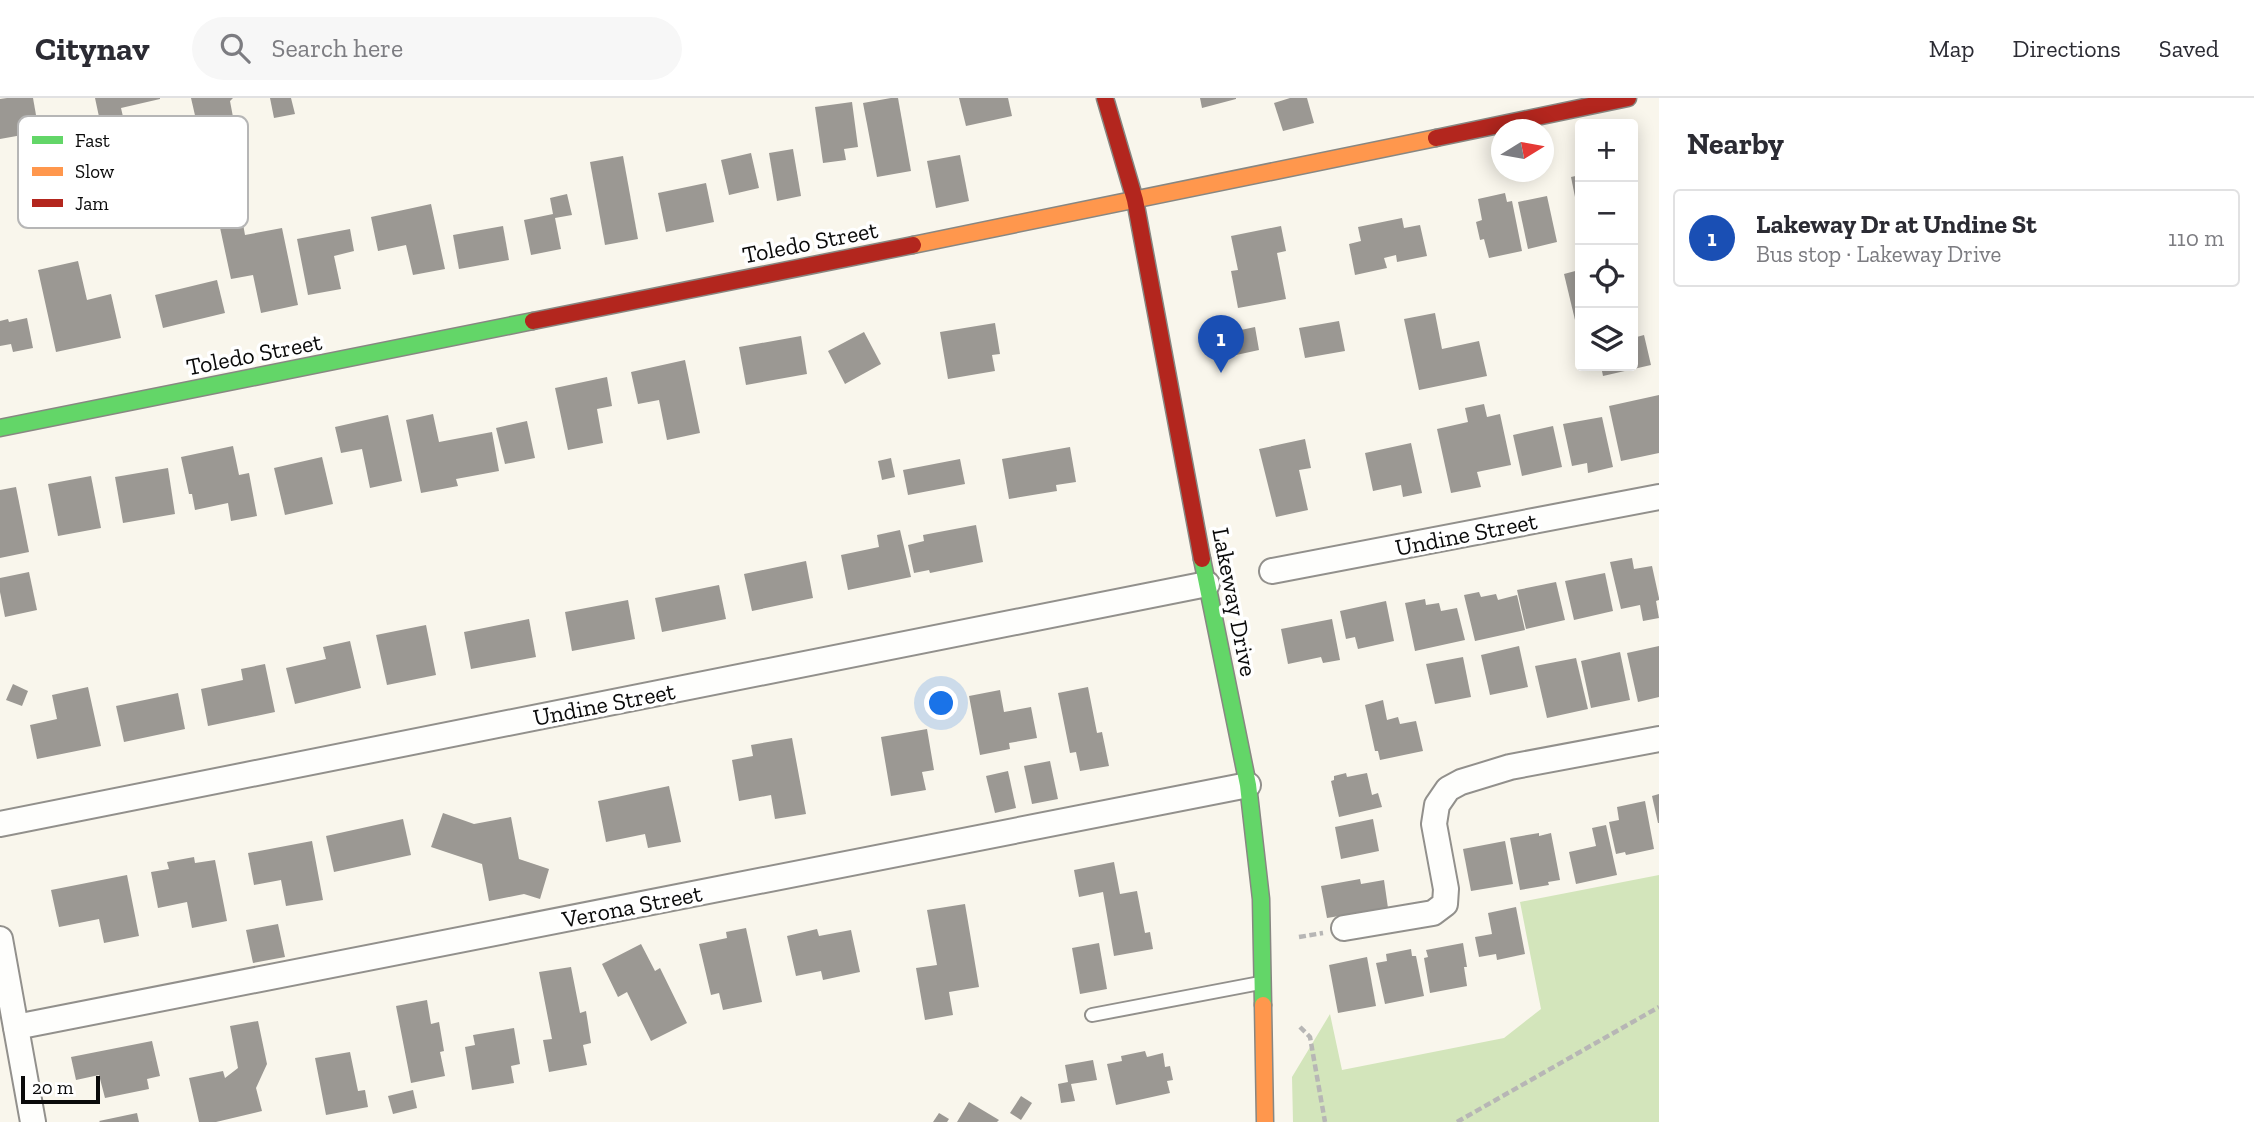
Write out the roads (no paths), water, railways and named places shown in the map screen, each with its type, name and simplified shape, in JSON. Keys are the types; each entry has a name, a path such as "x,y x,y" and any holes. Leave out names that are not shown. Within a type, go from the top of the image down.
{"street":[{"name":"Lakeway Drive","path":"1105,98 1135,200 1248,785 1261,899 1265,1122"},
{"name":"Toledo Street","path":"0,428 1628,98"},
{"name":"Undine Street","path":"1272,571 1659,497"},
{"name":"Undine Street","path":"0,824 1208,584"},
{"path":"1344,928 1433,913 1444,904 1446,889 1434,824 1437,804 1448,789 1461,782 1510,767 1659,739"},
{"name":"Verona Street","path":"16,1027 1248,785"},
{"path":"0,939 33,1122"}],"lane":[{"path":"1092,1015 1264,982"}],"place":[{"name":"Lakeway Dr at Undine St","path":"1221,373"}]}
